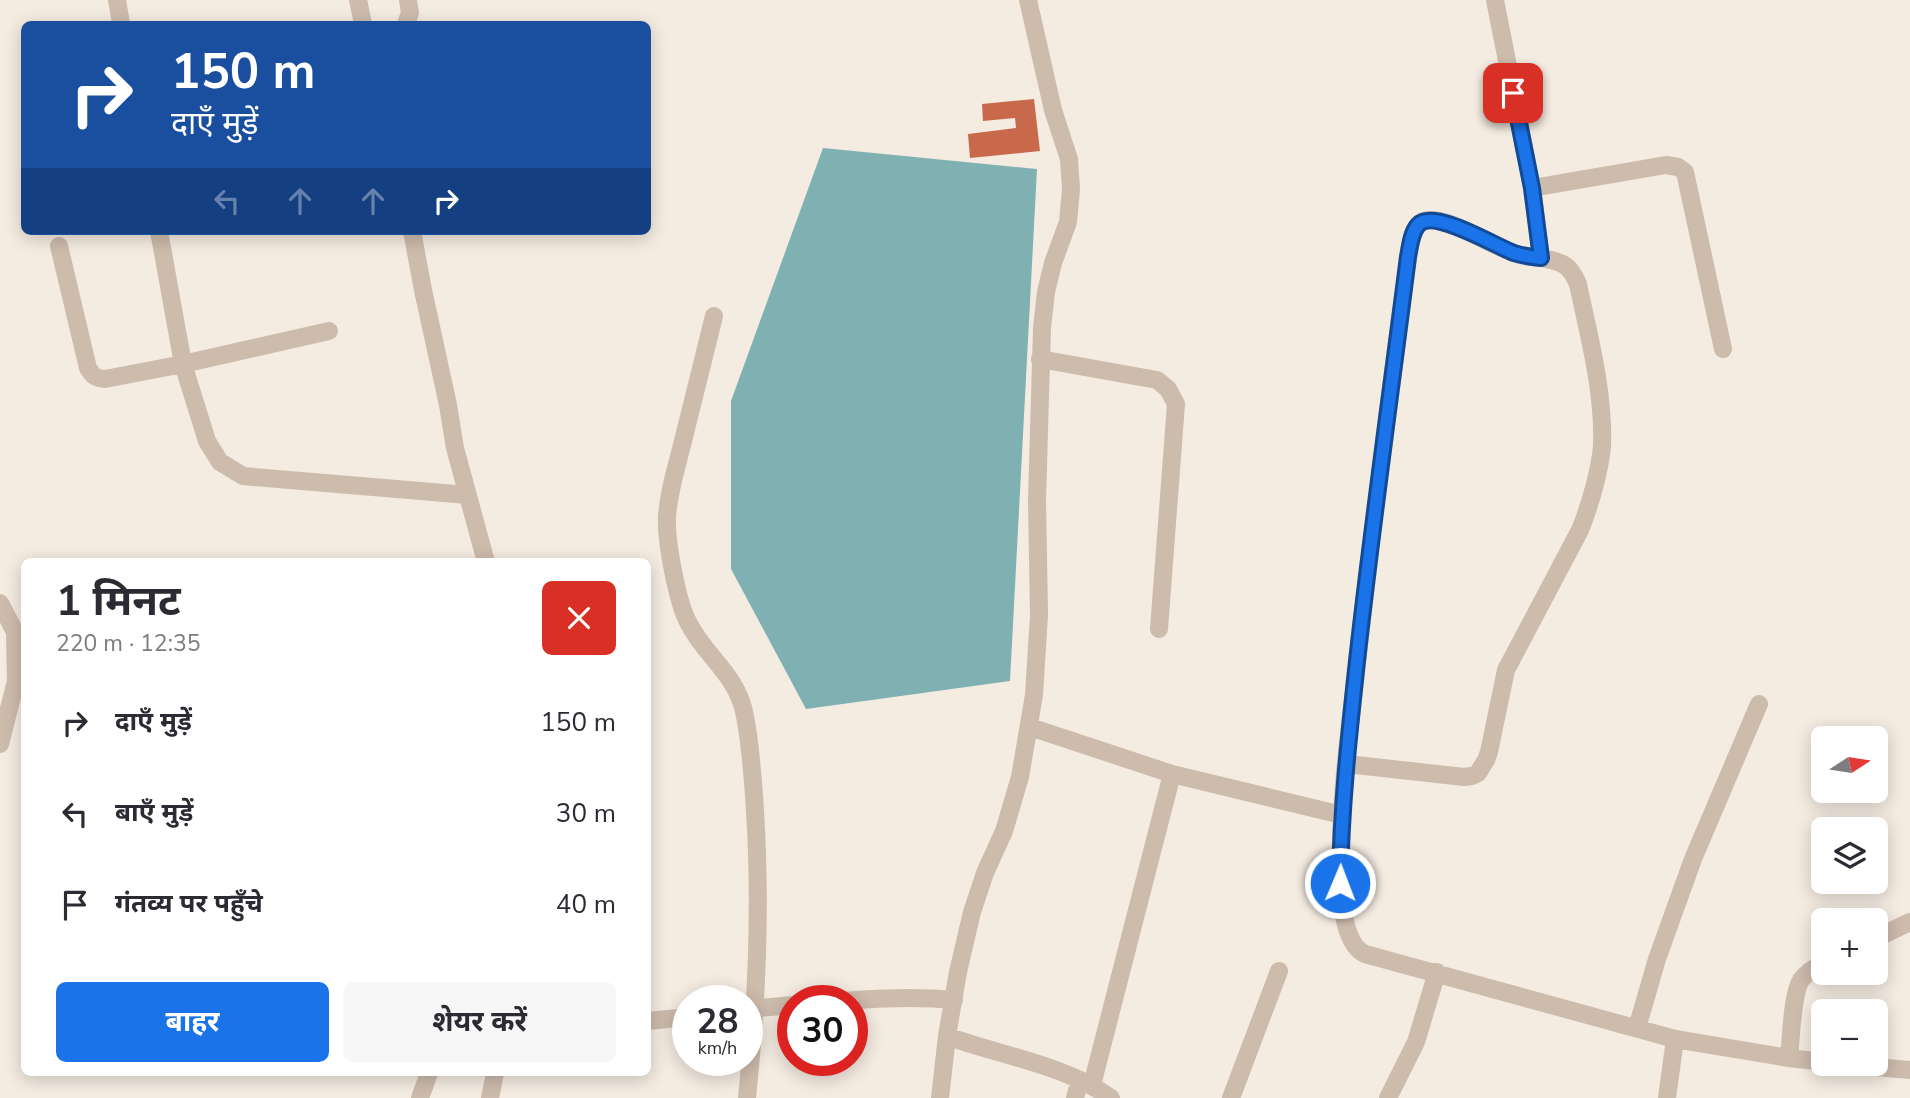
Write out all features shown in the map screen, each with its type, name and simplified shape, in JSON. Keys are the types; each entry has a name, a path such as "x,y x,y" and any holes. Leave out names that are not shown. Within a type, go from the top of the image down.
{"street":[{"path":"117,0 120,21"},
{"path":"358,0 362,21"},
{"path":"407,21 410,13 408,0"},
{"path":"940,1098 958,972 972,912 985,873 1004,831 1020,777 1034,695 1039,615 1037,500 1040,359 1046,292 1068,222 1072,189 1069,159 1053,110 1028,0"},
{"path":"1495,0 1532,188 1541,258"},
{"path":"1532,188 1666,166 1678,167 1685,173 1723,349"},
{"path":"1347,764 1464,777 1478,773 1489,752 1506,670 1586,515 1602,449 1596,372 1578,284 1573,272 1564,265 1522,255 1448,223 1426,220 1419,223 1408,257 1374,510 1347,764 1342,815 1340,883 1346,927 1353,945 1365,954 1675,1039 1811,1061"},
{"path":"160,235 183,364 207,442 220,462 243,477 468,495"},
{"path":"413,235 422,290 449,405 455,448 485,558"},
{"path":"58,246 88,368 94,377 105,379 183,364 329,331"},
{"path":"714,316 672,486 667,518 680,599 688,621 701,642 728,674 745,713 757,844 758,908 753,985"},
{"path":"1040,359 1157,380 1168,389 1176,404 1159,629"},
{"path":"0,603 15,632 16,681 0,744"},
{"path":"1637,1028 1657,959 1689,869 1759,704"},
{"path":"1030,727 1172,774 1342,815"},
{"path":"1075,1098 1086,1083 1172,774"},
{"path":"1888,932 1910,922"},
{"path":"1231,1098 1279,971"},
{"path":"1789,1058 1796,996 1800,982 1811,971"},
{"path":"1388,1098 1416,1042 1437,972"},
{"path":"868,999 954,1000"},
{"path":"651,1021 672,1019"},
{"path":"947,1036 1019,1058 1086,1083 1111,1098"},
{"path":"1667,1098 1675,1039"},
{"path":"1888,1068 1910,1070"},
{"path":"420,1098 428,1076"},
{"path":"490,1098 494,1076"},
{"path":"747,1098 748,1076"}],"water":[{"path":"823,148 1037,169 1010,681 806,709 731,569 731,401"}],"building":[{"path":"1034,99 1040,151 970,158 968,134 1016,128 1015,118 983,121 982,104"}],"route":[{"path":"1340,883 1342,815 1361,624 1408,257 1419,223 1434,220 1448,223 1522,255 1541,258 1532,188 1513,93"}]}
